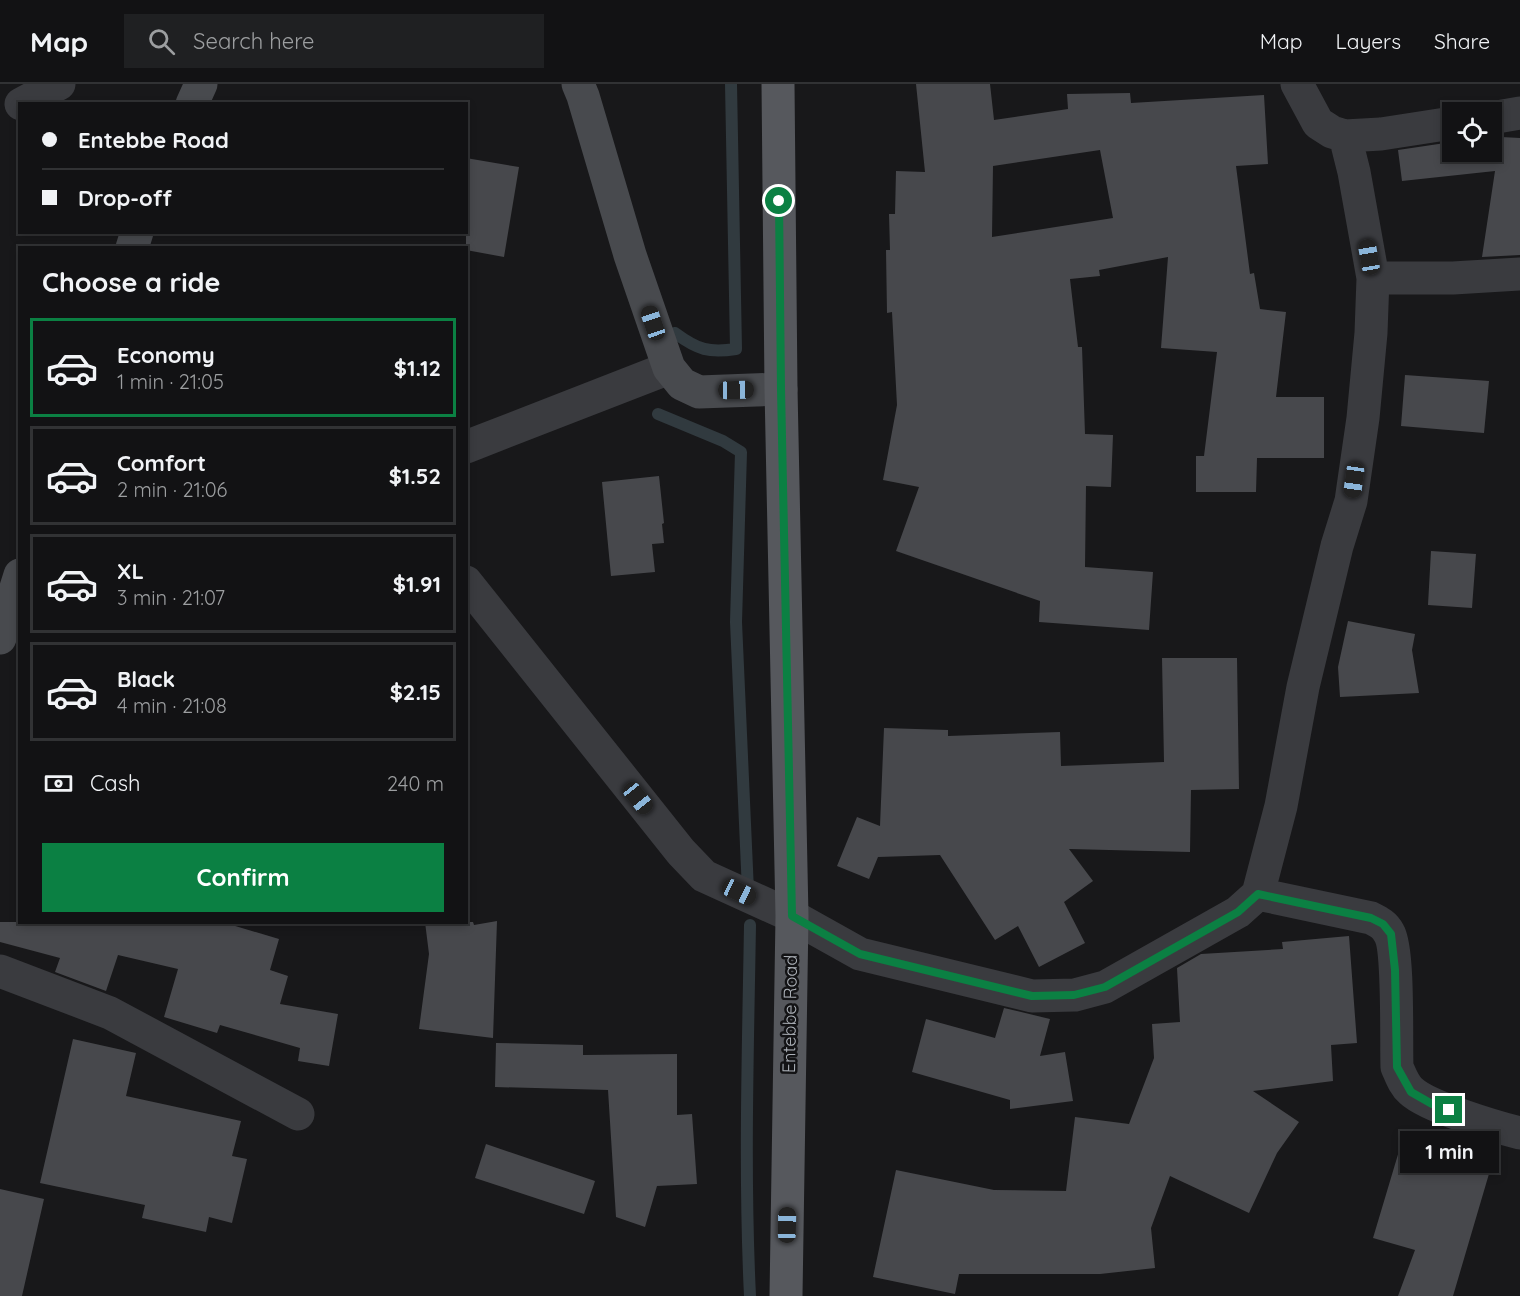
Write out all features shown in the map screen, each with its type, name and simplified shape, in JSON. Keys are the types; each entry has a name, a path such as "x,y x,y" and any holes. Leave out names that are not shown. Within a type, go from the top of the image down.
{"main road":[{"path":"193,102 201,84"},
{"path":"578,84 630,255 669,368 682,384 699,392 781,389"},
{"name":"Entebbe Road","path":"778,84 781,389 792,916 786,1296"},
{"path":"0,638 18,581"}],"street":[{"path":"24,102 59,84"},
{"path":"1297,84 1318,123 1332,132 1345,136 1381,134 1442,125"},
{"path":"0,114 18,105"},
{"path":"1502,115 1520,113"},
{"path":"468,585 681,852 704,876 792,916 860,954 1032,996 1074,995 1105,987 1238,912 1258,894 1281,806 1303,687 1337,546 1351,501 1363,418 1371,333 1373,278 1354,172 1345,136"},
{"path":"1373,278 1453,278 1520,274"},
{"path":"468,446 669,368"},
{"path":"1258,894 1371,918 1383,924 1391,934 1395,970 1397,1067 1402,1079 1411,1092 1432,1104 1501,1129 1520,1133"},
{"path":"0,971 110,1013 298,1114"}],"building":[{"path":"916,84 990,84 994,120 1068,109 1067,94 1130,93 1131,103 1264,95 1268,164 1236,166 1250,274 1254,273 1260,309 1286,312 1276,397 1324,397 1324,458 1257,458 1256,492 1196,492 1196,456 1204,456 1217,352 1161,348 1168,257 1099,270 1100,276 1070,279 1078,347 1082,347 1085,434 1113,435 1111,487 1086,486 1085,567 1153,572 1149,630 1039,622 1040,601 896,551 919,487 883,480 897,405 892,312 887,313 886,250 890,250 889,214 895,214 896,171 925,172","holes":["1100,150 1113,218 992,237 993,166"]},
{"path":"1502,137 1520,138 1520,255 1482,257 1495,171 1402,181 1398,150 1442,143 1442,162 1502,162"},
{"path":"468,158 519,167 504,257 468,250 468,246 466,246"},
{"path":"1405,375 1489,381 1484,433 1401,426"},
{"path":"659,476 664,543 652,544 655,572 611,576 602,482"},
{"path":"1431,551 1476,554 1472,608 1428,605"},
{"path":"1348,621 1415,634 1412,650 1419,693 1340,697 1338,667"},
{"path":"1162,658 1237,658 1239,789 1191,790 1190,852 1069,849 1093,881 1064,902 1085,943 1039,967 1018,926 995,940 940,855 878,857 869,879 837,866 857,817 880,826 884,728 948,730 948,736 1060,732 1061,766 1164,762"},
{"path":"497,921 493,1038 419,1029 429,954 425,924 473,922 474,925"},
{"path":"0,922 18,922 18,924 229,924 279,939 270,970 288,976 280,1004 338,1014 329,1066 298,1061 300,1048 220,1025 217,1033 164,1017 178,969 118,955 106,991 55,972 60,958 0,942"},
{"path":"1349,936 1357,1043 1331,1045 1333,1081 1253,1091 1299,1122 1277,1153 1249,1213 1170,1176 1151,1228 1155,1268 1100,1274 959,1274 955,1294 873,1277 896,1170 994,1190 1066,1191 1075,1117 1129,1124 1154,1058 1152,1024 1180,1022 1177,968 1201,954 1283,949 1282,942"},
{"path":"1004,1008 1050,1019 1040,1056 1065,1052 1073,1101 1010,1109 1010,1100 912,1072 926,1019 995,1038"},
{"path":"73,1039 136,1053 126,1096 241,1121 232,1156 247,1159 232,1223 209,1217 206,1232 142,1218 145,1205 40,1183"},
{"path":"496,1043 583,1045 583,1055 677,1054 677,1115 692,1114 697,1184 657,1186 645,1227 616,1217 608,1090 495,1087"},
{"path":"1402,1141 1491,1167 1453,1296 1398,1296 1415,1250 1373,1238"},
{"path":"486,1144 595,1181 584,1214 475,1178"},
{"path":"0,1189 44,1199 22,1296 0,1296"}],"waterway":[{"path":"675,333 704,349 718,351 736,349 731,84"},
{"path":"658,414 723,441 741,452 736,622 748,891"},
{"path":"750,925 747,1157 750,1296"}],"route":[{"path":"779,201 792,916 860,954 1032,996 1074,995 1105,987 1238,912 1258,894 1371,918 1383,924 1391,934 1395,970 1397,1067 1411,1092 1432,1104 1449,1110"}]}
